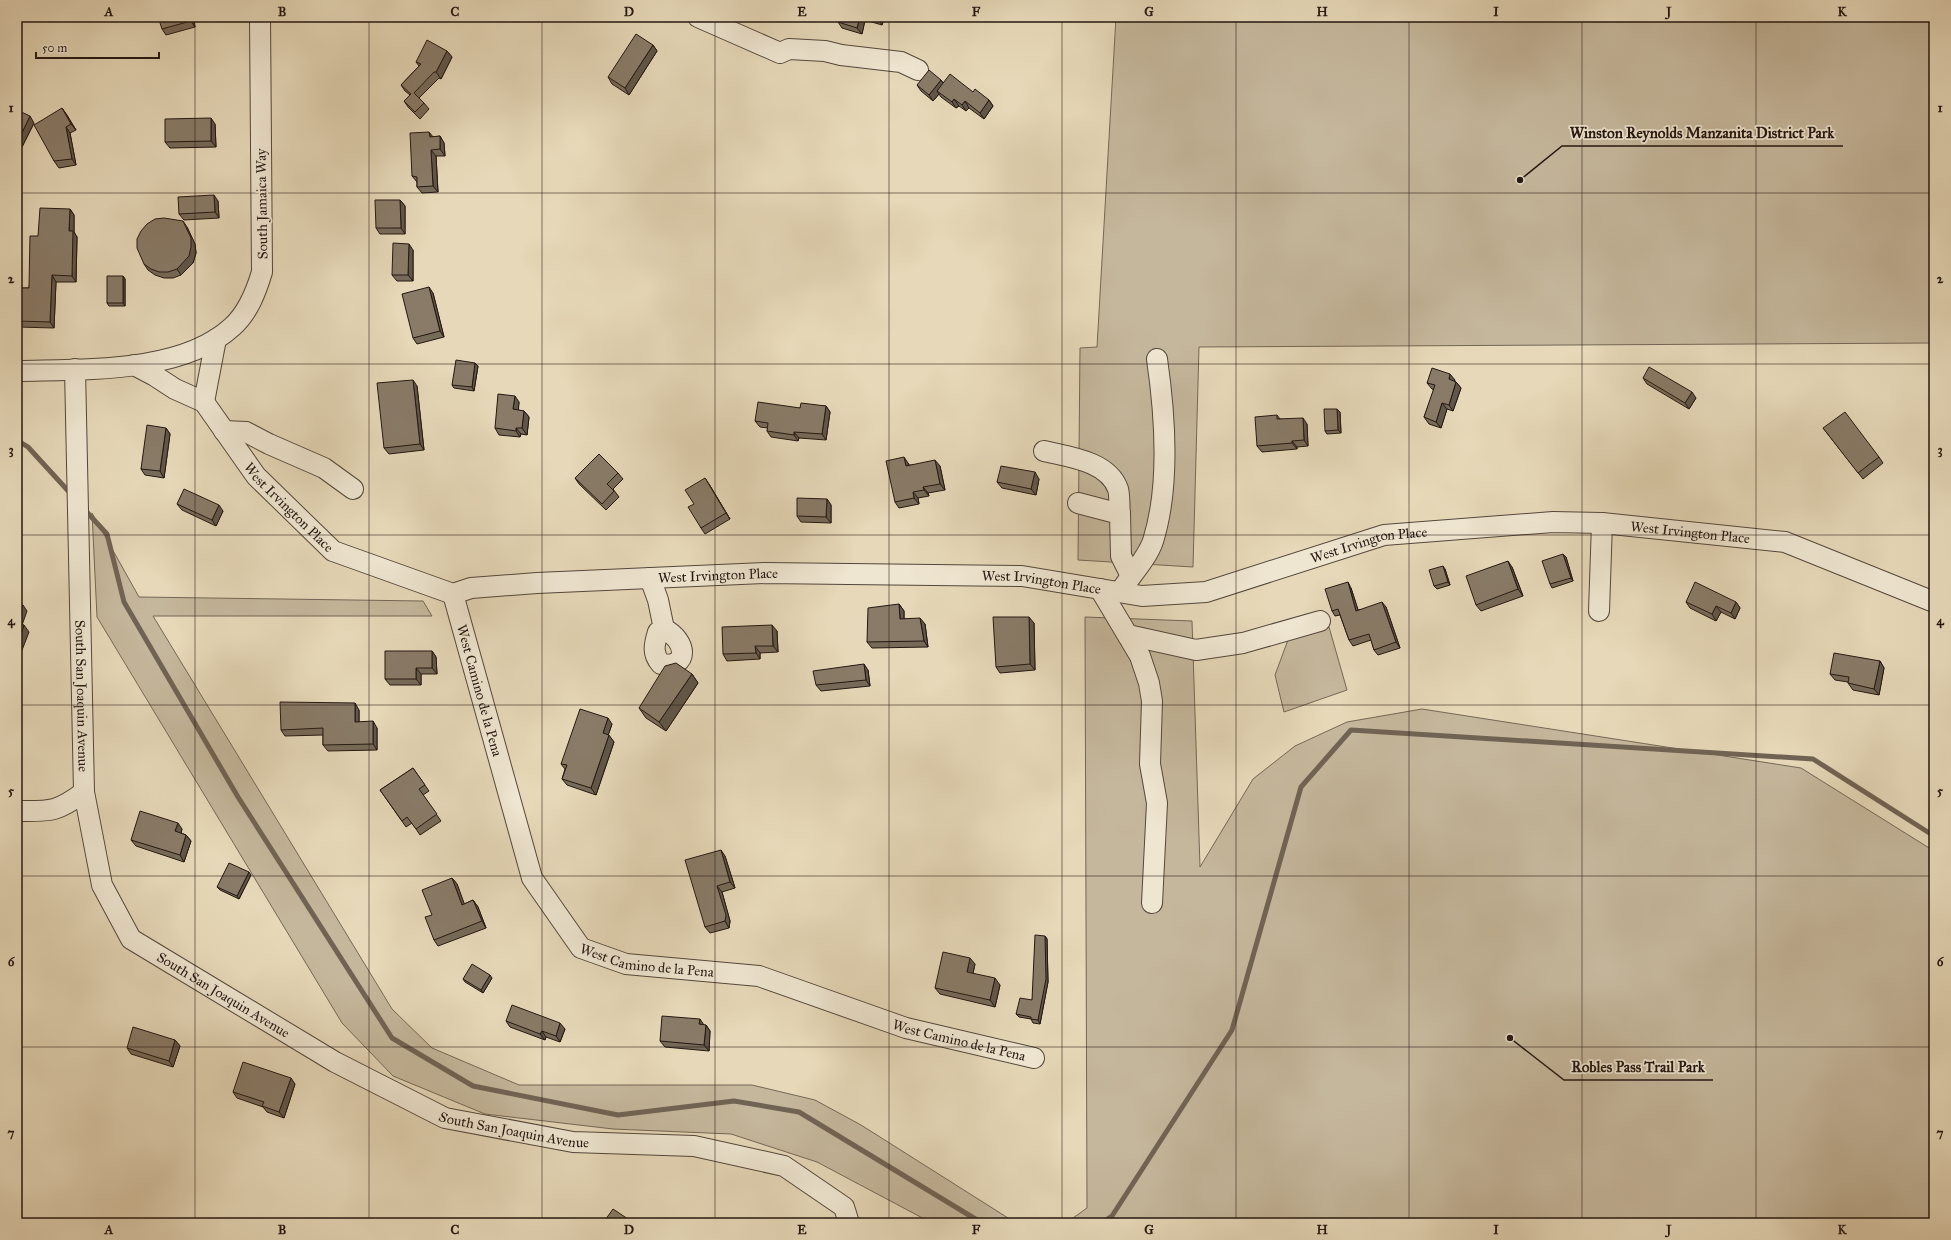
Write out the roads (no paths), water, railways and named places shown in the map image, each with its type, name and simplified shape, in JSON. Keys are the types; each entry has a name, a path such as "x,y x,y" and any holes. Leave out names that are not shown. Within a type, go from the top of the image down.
{"street":[{"name":"South Jamaica Way","path":"134,365 146,364 184,355 216,339 233,327 246,310 255,294 262,272 260,17"},
{"path":"698,17 780,53 789,49 824,51 841,55 901,62 918,70"},
{"path":"17,371 75,370 134,365 175,389 204,402 216,339"},
{"path":"1125,584 1152,542 1161,496 1165,435 1162,393 1157,359"},
{"name":"South San Joaquin Avenue","path":"75,370 84,792 102,885 131,939 335,1062 445,1118 573,1142 694,1146 784,1166 844,1207 849,1223"},
{"name":"West Irvington Place","path":"204,402 256,476 334,551 453,594 472,588 765,573 1022,576 1100,589 1125,584 1142,596 1206,592 1384,535 1553,522 1602,523 1785,542 1934,602"},
{"path":"224,431 246,432 269,444 324,468 354,489"},
{"path":"1044,451 1080,459 1106,472 1113,480 1118,490 1121,556 1125,584"},
{"path":"1078,503 1120,514"},
{"path":"1599,610 1602,523"},
{"path":"650,578 658,600 664,629"},
{"path":"1100,589 1140,656 1149,683 1152,701 1150,764 1157,803 1152,903"},
{"name":"West Camino de la Pena","path":"453,594 532,878 581,948 626,964 759,976 906,1028 1034,1058"},
{"path":"1128,635 1196,650 1243,643 1320,621"},
{"path":"17,811 49,811 59,808 84,792"}],"waterway":[{"path":"17,440 28,447 71,494"},
{"path":"84,509 107,534 124,602 238,797 392,1038 473,1086 618,1115 734,1101 799,1112 982,1223"},
{"path":"1102,1223 1112,1216 1232,1030 1301,787 1351,730 1813,759 1934,836"}],"place":[{"name":"Winston Reynolds Manzanita District Park","path":"1520,180"},
{"name":"Robles Pass Trail Park","path":"1510,1038"}]}
